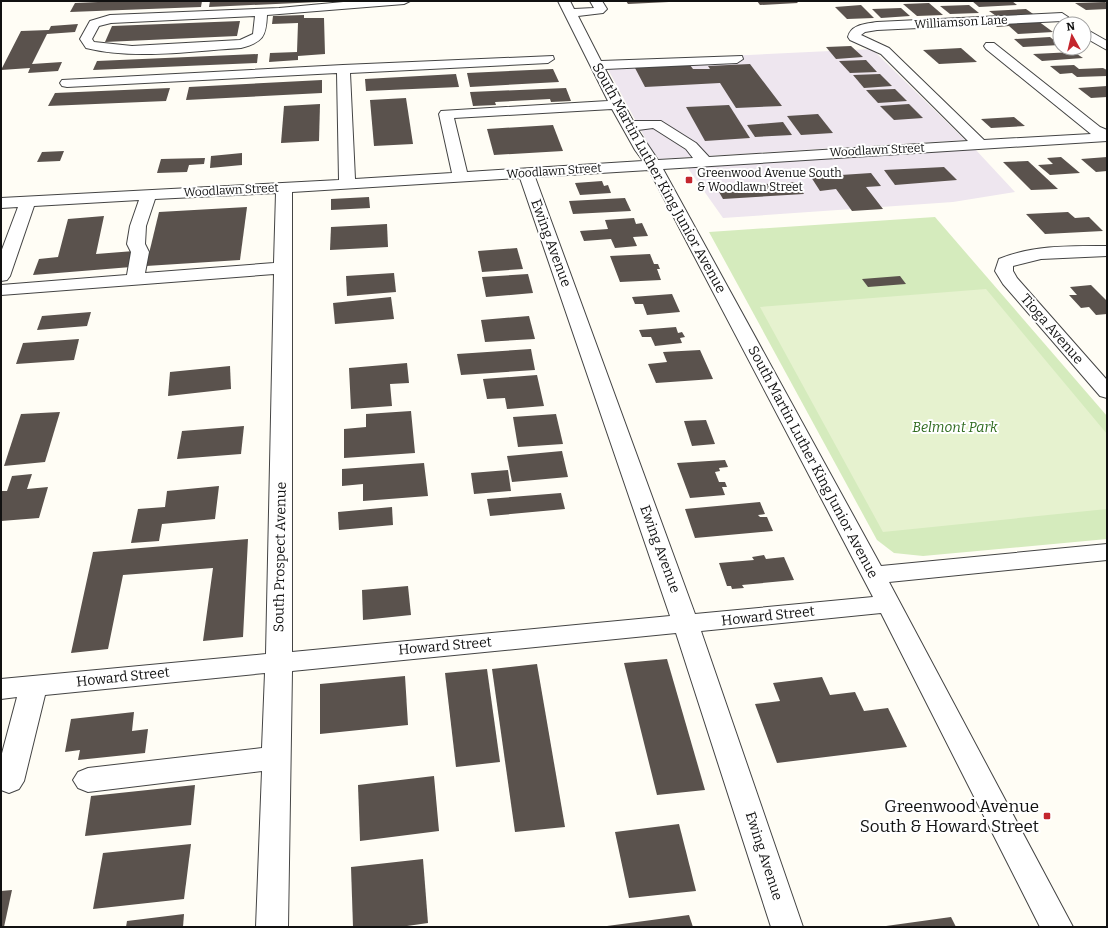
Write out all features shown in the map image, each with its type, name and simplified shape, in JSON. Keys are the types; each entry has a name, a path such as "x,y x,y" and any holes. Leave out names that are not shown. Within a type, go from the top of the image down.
{"street":[{"path":"261,12 260,35 257,38 241,44 115,50 90,45 86,39 94,24 110,19 261,12 306,10 363,3 404,1"},
{"path":"567,7 598,11 601,9 600,5 596,1"},
{"path":"1044,5 1060,16"},
{"name":"South Martin Luther King Junior Avenue","path":"567,7 616,105 642,150 653,164 874,575 1058,927"},
{"name":"Williamson Lane","path":"979,144 884,51 854,37 855,32 861,29 877,26 1052,17"},
{"path":"1092,37 1107,46"},
{"path":"990,46 1095,130 1107,136"},
{"path":"67,83 548,59"},
{"path":"597,65 737,59"},
{"path":"343,69 346,184"},
{"path":"461,177 446,114 616,105"},
{"path":"629,126 656,124 691,146 704,161"},
{"name":"Woodlawn Street","path":"1,203 346,184 1107,136"},
{"name":"Ewing Avenue","path":"526,172 686,624 788,927"},
{"name":"South Prospect Avenue","path":"272,927 279,661 284,187"},
{"path":"135,279 140,252 136,244 138,226 149,194"},
{"path":"1,276 28,201"},
{"name":"Tioga Avenue","path":"1107,251 1030,255 1015,258 1006,263 1004,270 1009,280 1107,392"},
{"path":"1,290 283,268"},
{"path":"874,575 1107,552"},
{"name":"Howard Street","path":"1,689 279,661 889,604"},
{"path":"9,781 34,686"},
{"path":"88,780 276,758"}],"shaded area":[{"path":"872,49 965,140 659,159 651,149 604,62"},
{"path":"975,149 1015,192 953,202 723,218 687,167"}],"green space":[{"name":"Belmont Park","path":"935,217 1107,416 1107,539 923,556 894,553 877,540 709,232"},
{"name":"Belmont Park","path":"986,289 1107,434 1107,509 883,532 760,307"}],"building":[{"path":"121,1 202,1 201,7 70,12 75,3"},
{"path":"210,1 319,1 319,2 209,7"},
{"path":"626,1 669,1 669,2 628,4"},
{"path":"757,1 796,1 798,3 760,5"},
{"path":"972,1 1012,1 1017,5 979,7"},
{"path":"929,3 943,15 917,16 903,4"},
{"path":"1075,3 1107,3 1107,9 1086,10"},
{"path":"861,5 874,18 847,19 835,7"},
{"path":"969,5 979,13 950,14 940,6"},
{"path":"901,8 910,16 881,18 872,9"},
{"path":"1026,9 1036,16 999,18 989,11"},
{"path":"304,15 304,18 324,18 325,54 298,56 298,60 269,62 270,53 297,52 298,23 272,24 273,16"},
{"path":"240,21 237,36 105,42 112,26"},
{"path":"1038,21 1052,32 1018,34 1009,26 997,27 993,23"},
{"path":"78,24 75,32 47,34 32,64 62,62 58,71 28,73 30,68 1,70 21,31 49,30 51,26"},
{"path":"1050,37 1052,39 1052,45 1023,47 1014,39"},
{"path":"851,46 863,57 836,59 826,47"},
{"path":"961,48 977,62 939,64 923,50"},
{"path":"1052,53 1052,56 1080,56 1083,58 1042,61 1033,54"},
{"path":"258,54 257,63 93,70 97,61"},
{"path":"866,60 877,72 850,73 839,61"},
{"path":"750,64 782,106 736,108 720,83 645,87 635,68 690,65 693,69 710,69 708,66"},
{"path":"1074,65 1079,69 1103,68 1107,70 1107,76 1077,77 1072,73 1060,74 1050,66"},
{"path":"553,69 559,82 470,87 467,73"},
{"path":"456,74 459,87 366,91 365,79"},
{"path":"880,74 892,86 864,88 853,75"},
{"path":"322,80 322,93 186,100 189,87"},
{"path":"1107,86 1107,97 1091,98 1078,88"},
{"path":"170,88 166,101 48,106 55,93"},
{"path":"566,88 571,101 551,102 550,99 495,102 496,105 473,106 470,92"},
{"path":"895,89 907,101 878,103 866,90"},
{"path":"406,98 413,144 374,146 370,100"},
{"path":"320,104 319,141 281,143 284,106"},
{"path":"909,104 923,118 894,120 880,106"},
{"path":"729,105 750,138 705,141 686,107"},
{"path":"818,114 833,133 801,135 787,116"},
{"path":"1014,117 1025,126 991,128 981,119"},
{"path":"783,122 792,135 755,137 747,125"},
{"path":"553,125 563,151 494,155 487,129"},
{"path":"64,151 60,161 37,162 42,152"},
{"path":"242,153 242,165 210,168 211,156"},
{"path":"1061,157 1080,173 1050,175 1038,165 1053,164 1047,158"},
{"path":"1107,157 1107,171 1096,172 1081,159"},
{"path":"205,158 204,164 189,165 187,172 157,173 161,159"},
{"path":"1028,161 1058,189 1031,190 1003,162"},
{"path":"944,167 957,180 895,185 884,170"},
{"path":"871,173 881,186 866,187 883,209 852,211 836,189 820,191 811,177"},
{"path":"602,181 604,186 608,185 611,193 580,195 575,183"},
{"path":"796,182 804,194 723,199 716,187"},
{"path":"369,197 370,208 331,210 331,199"},
{"path":"625,198 631,211 573,214 569,201"},
{"path":"247,207 240,260 146,266 159,212"},
{"path":"1068,212 1075,218 1089,217 1103,231 1045,234 1026,214"},
{"path":"104,216 96,254 134,251 131,267 33,275 39,259 58,257 68,219"},
{"path":"634,218 636,224 642,223 648,236 633,237 637,246 615,248 611,239 584,241 580,231 608,229 605,220"},
{"path":"387,224 388,247 330,250 331,227"},
{"path":"517,248 523,269 482,272 478,251"},
{"path":"650,254 654,264 658,264 660,269 657,269 661,280 620,282 610,256"},
{"path":"394,273 396,292 347,296 346,276"},
{"path":"528,274 533,293 486,297 482,277"},
{"path":"900,276 906,284 868,287 862,279"},
{"path":"1091,285 1107,301 1107,314 1096,315 1089,307 1081,308 1069,295 1077,295 1070,287"},
{"path":"672,294 680,312 647,315 643,304 635,304 632,297"},
{"path":"391,297 394,319 335,324 333,303"},
{"path":"91,312 87,326 37,330 42,316"},
{"path":"529,316 535,339 485,342 481,320"},
{"path":"676,327 678,333 682,332 685,337 680,338 682,343 655,346 651,337 642,337 639,330"},
{"path":"79,339 74,360 16,364 23,343"},
{"path":"531,349 535,370 461,375 457,354"},
{"path":"700,350 713,379 656,383 648,364 667,362 663,352"},
{"path":"407,363 409,383 390,384 392,406 351,409 349,368"},
{"path":"230,366 231,389 168,396 170,372"},
{"path":"537,375 544,406 507,409 505,398 487,399 483,379"},
{"path":"411,411 415,453 344,458 344,429 366,427 366,414"},
{"path":"60,412 45,462 4,466 21,414"},
{"path":"556,414 563,444 518,447 513,417"},
{"path":"706,420 715,444 692,446 684,421"},
{"path":"244,426 241,454 177,459 182,431"},
{"path":"562,451 568,477 512,482 507,456"},
{"path":"725,460 728,467 719,468 720,471 715,472 719,482 725,482 727,487 722,487 725,495 690,498 677,463"},
{"path":"424,463 428,496 363,501 363,484 342,486 342,469"},
{"path":"508,470 511,491 474,494 471,473"},
{"path":"32,474 27,489 48,487 39,518 1,521 1,491 7,491 12,476"},
{"path":"219,486 215,519 162,524 159,541 131,543 138,509 165,507 167,491"},
{"path":"561,493 565,509 490,516 487,499"},
{"path":"760,502 765,514 758,515 760,517 767,517 773,531 695,538 685,509"},
{"path":"392,507 393,525 339,530 338,512"},
{"path":"248,539 243,637 203,641 213,568 123,575 108,649 71,653 93,552"},
{"path":"764,555 766,559 784,557 794,580 742,585 744,588 732,589 731,586 727,586 719,563 754,560 752,557"},
{"path":"408,586 411,615 363,620 362,590"},
{"path":"667,659 705,790 657,795 624,663"},
{"path":"537,664 565,827 515,832 492,669"},
{"path":"487,669 500,762 456,767 445,673"},
{"path":"405,676 408,725 320,734 320,684"},
{"path":"822,677 830,695 855,692 864,711 888,708 907,747 777,763 755,704 780,701 773,683"},
{"path":"134,712 132,731 148,729 145,753 78,760 80,750 65,752 71,719"},
{"path":"434,776 439,831 360,841 358,785"},
{"path":"195,785 191,825 85,836 91,796"},
{"path":"679,824 696,891 629,898 615,832"},
{"path":"191,844 184,899 93,909 103,853"},
{"path":"423,859 428,923 400,927 353,927 351,867"},
{"path":"12,890 4,927 1,927 1,891"},
{"path":"184,914 183,927 126,927 127,921"},
{"path":"689,915 693,927 607,927 607,926"},
{"path":"951,917 956,927 886,927 886,926"}],"place":[{"name":"Greenwood Avenue South & Woodlawn Street","path":"689,180"},
{"name":"Greenwood Avenue South & Howard Street","path":"1047,816"}]}
